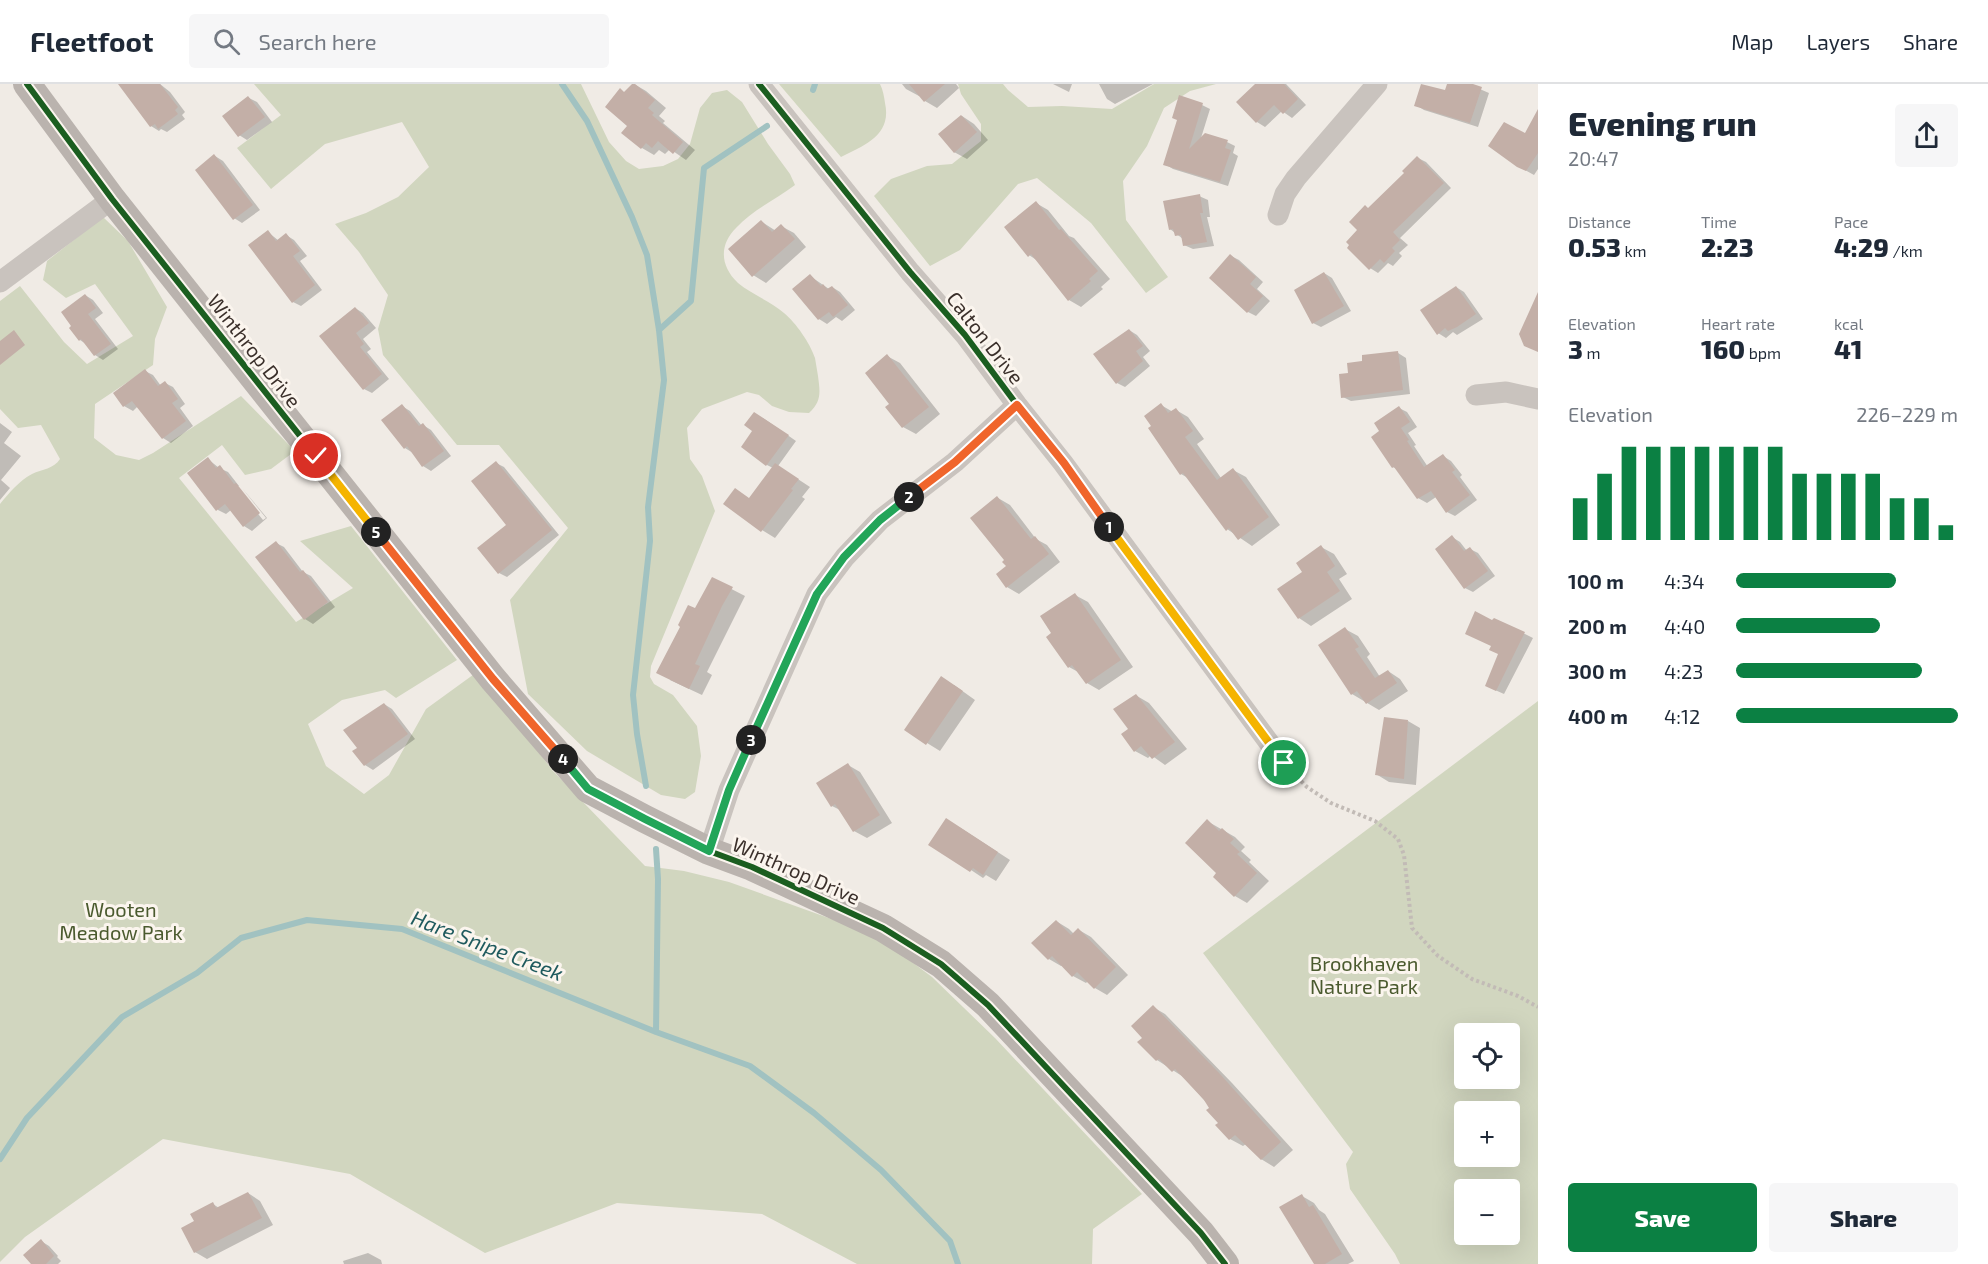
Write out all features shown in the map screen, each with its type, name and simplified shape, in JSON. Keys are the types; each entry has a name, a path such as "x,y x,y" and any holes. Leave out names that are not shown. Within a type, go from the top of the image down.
{"street":[{"name":"Winthrop Drive","path":"27,84 112,199 488,672 588,789 709,851 752,867 883,928 941,964 988,1005 1201,1233 1225,1264"},
{"name":"Calton Drive","path":"759,84 910,272 964,335 1064,463 1284,763"},
{"path":"1278,214 1285,194 1296,178 1377,84"},
{"path":"0,282 112,199"},
{"path":"1476,394 1506,392 1538,399"},
{"path":"709,851 729,790 817,594 844,557 880,520 955,462 1017,405"}],"path":[{"path":"1284,763 1315,793 1331,803 1375,821 1398,839 1404,855 1412,928 1438,956 1472,979 1518,996 1538,1007"}],"green space":[{"path":"254,84 581,84 609,142 626,161 639,169 663,166 678,159 690,144 700,108 712,93 727,90 742,102 790,174 795,185 756,210 742,222 730,235 724,248 724,256 728,270 738,283 784,313 802,334 815,358 819,396 809,413 789,412 772,406 759,395 747,392 702,409 687,428 690,459 702,476 715,511 651,666 650,677 654,684 673,695 697,726 701,756 695,792 685,799 661,795 587,751 528,694 510,600 568,528 499,445 457,445 383,355 378,329 388,295 359,252 335,224 366,213 398,197 429,167 402,122 325,144 271,189 237,148 281,115"},
{"path":"779,84 880,84 885,103 884,123 875,138 841,157"},
{"path":"958,84 1003,84 1028,107 1062,106 1112,109 1154,84 1216,84 1190,91 1164,108 1147,146 1123,181 1126,220 1168,277 1146,293 1091,223 1037,178 1018,184 960,250 930,266 874,196 891,179 927,166 952,164 981,141 981,124 961,94"},
{"name":"Wooten Meadow Park","path":"103,217 128,241 167,307 155,339 153,365 95,404 94,438 116,455 139,460 241,396 295,451 271,469 245,475 222,445 179,478 296,622 353,588 300,541 351,526 457,660 396,698 385,690 342,700 308,724 326,766 364,794 389,775 426,709 477,672 553,771 645,866 684,871 729,882 876,935 932,977 995,1038 1142,1194 1093,1229 1092,1264 857,1264 762,1214 617,1203 485,1253 350,1174 163,1139 25,1237 0,1262 0,504 23,480 51,467 60,459 41,425 18,428 0,409 0,301 20,286 64,342 87,364 133,336 95,284 66,298 43,280 47,261"},
{"name":"Brookhaven Nature Park","path":"1538,701 1538,1264 1400,1264 1350,1189 1346,1164 1353,1152 1203,953"}],"building":[{"path":"118,84 160,84 178,107 175,110 178,114 158,129 155,124 150,127"},
{"path":"632,84 655,100 648,108 654,113 652,115 683,142 673,154 658,141 652,148 646,143 641,149 621,133 627,126 605,107 620,88 624,92"},
{"path":"909,84 945,84 924,102"},
{"path":"1255,84 1284,84 1298,99 1283,114 1274,105 1256,123 1236,102"},
{"path":"1421,84 1445,90 1447,84 1473,84 1482,87 1470,123 1414,106"},
{"path":"1179,95 1203,103 1189,149 1205,133 1228,140 1225,148 1231,150 1220,182 1163,165 1177,120 1172,118"},
{"path":"248,96 265,117 238,137 222,116"},
{"path":"1538,109 1538,153 1526,171 1488,146 1504,122 1525,133"},
{"path":"961,115 977,132 954,153 938,134"},
{"path":"214,154 253,205 233,220 195,170"},
{"path":"1417,156 1444,183 1393,232 1400,240 1392,248 1395,251 1384,263 1380,259 1369,270 1347,248 1349,245 1346,242 1357,230 1349,222 1365,205 1368,208 1404,173 1402,171"},
{"path":"1200,194 1203,213 1200,213 1207,242 1183,246 1181,235 1175,236 1173,229 1169,230 1163,201"},
{"path":"1036,201 1059,230 1061,229 1098,271 1089,279 1091,281 1068,301 1031,254 1028,257 1004,227"},
{"path":"761,220 772,232 781,224 795,239 752,277 728,249"},
{"path":"268,230 276,241 286,233 300,251 293,256 315,285 292,303 248,245"},
{"path":"1230,254 1256,277 1250,284 1263,296 1247,313 1209,278"},
{"path":"1324,272 1344,306 1312,324 1294,290"},
{"path":"810,274 821,286 823,284 827,289 832,286 848,305 833,317 829,312 818,320 792,289"},
{"path":"1456,286 1476,314 1457,327 1448,331 1445,328 1437,335 1420,310"},
{"path":"1538,292 1538,352 1524,346 1519,334"},
{"path":"85,294 96,308 88,314 111,344 94,356 69,328 71,326 61,312"},
{"path":"355,307 369,323 356,333 364,344 360,347 382,374 363,390 319,336"},
{"path":"1129,329 1143,346 1136,351 1143,361 1116,384 1093,354"},
{"path":"14,330 25,345 0,365 0,341"},
{"path":"1398,351 1403,390 1341,398 1339,374 1348,373 1347,363 1362,361 1362,355"},
{"path":"887,354 929,407 902,428 885,407 889,404 865,373"},
{"path":"145,369 158,386 165,381 178,399 172,403 186,421 162,439 132,401 123,407 113,393"},
{"path":"1161,403 1168,413 1176,408 1193,431 1185,437 1217,480 1233,468 1269,517 1238,540 1229,528 1226,531 1183,473 1180,475 1148,428 1151,426 1144,416"},
{"path":"402,404 419,426 423,423 444,451 422,467 407,446 404,449 381,420"},
{"path":"1399,406 1410,422 1401,428 1424,467 1443,454 1455,470 1452,472 1470,495 1446,513 1431,491 1417,499 1371,437 1379,431 1374,423"},
{"path":"754,412 789,435 766,466 741,447 752,431 744,425"},
{"path":"208,457 216,468 220,465 260,513 243,527 225,504 216,511 187,473"},
{"path":"496,461 552,530 498,574 477,548 506,525 471,481"},
{"path":"775,463 799,479 761,532 723,504 735,488 749,498"},
{"path":"997,496 1031,539 1035,536 1049,554 1006,588 996,574 1006,566 1002,562 1004,560 970,518"},
{"path":"1452,535 1464,551 1470,547 1488,571 1464,589 1435,549"},
{"path":"276,541 300,572 303,570 328,602 304,620 255,557"},
{"path":"1321,545 1335,566 1327,572 1340,591 1298,619 1277,589 1302,572 1296,563"},
{"path":"712,577 733,587 695,664 700,666 689,689 656,673 680,627 678,625 688,605 695,608"},
{"path":"1075,593 1121,660 1086,684 1072,665 1068,668 1046,637 1051,633 1040,616"},
{"path":"1475,611 1525,632 1496,691 1485,686 1498,654 1489,650 1491,646 1465,634"},
{"path":"1345,627 1359,647 1355,649 1375,678 1388,670 1397,683 1366,704 1357,691 1351,695 1318,645"},
{"path":"941,676 963,691 926,745 904,730"},
{"path":"1136,694 1175,742 1152,759 1141,746 1134,752 1121,734 1128,729 1113,709"},
{"path":"384,703 408,734 364,766 352,751 357,748 343,730"},
{"path":"1384,717 1408,720 1404,779 1375,775"},
{"path":"848,763 880,815 853,832 835,804 831,807 816,783"},
{"path":"946,818 998,852 983,875 973,868 970,872 928,845"},
{"path":"1207,819 1219,831 1222,828 1234,839 1230,843 1240,852 1237,854 1257,873 1234,897 1213,877 1216,873 1185,843"},
{"path":"1056,920 1071,935 1078,928 1116,967 1094,989 1077,972 1072,977 1052,956 1048,960 1031,943"},
{"path":"1153,1005 1220,1074 1281,1142 1261,1160 1235,1135 1229,1140 1215,1125 1218,1123 1206,1110 1209,1108 1204,1100 1175,1069 1172,1072 1159,1059 1156,1061 1137,1042 1142,1038 1131,1026"},
{"path":"248,1192 262,1218 194,1253 181,1228 194,1221 190,1214 213,1202 216,1208"},
{"path":"1302,1194 1309,1207 1313,1205 1342,1254 1325,1264 1314,1264 1279,1207"},
{"path":"41,1239 54,1256 46,1264 31,1264 23,1255"}],"waterway":[{"path":"562,84 587,121 632,217 647,255 659,330 664,380 648,507 650,541 633,695 646,786"},
{"path":"813,90 815,84"},
{"path":"659,330 691,301 704,168 767,126"},
{"path":"656,849 658,879 656,1032"},
{"name":"Hare Snipe Creek","path":"0,1159 27,1118 122,1017 197,973 241,938 307,920 402,929 656,1032 750,1066 814,1113 881,1170 950,1241 958,1264"}],"cycle path":[{"path":"27,84 112,199 493,679 588,789 709,851 752,867 883,928 941,964 988,1005 1201,1233 1225,1264"},
{"path":"759,84 910,272 965,335 1063,463 1284,763"}],"route":[{"path":"316,456 493,679 588,789 709,851 729,790 817,594 844,557 880,520 955,462 1017,405 1064,463 1284,763"}]}
